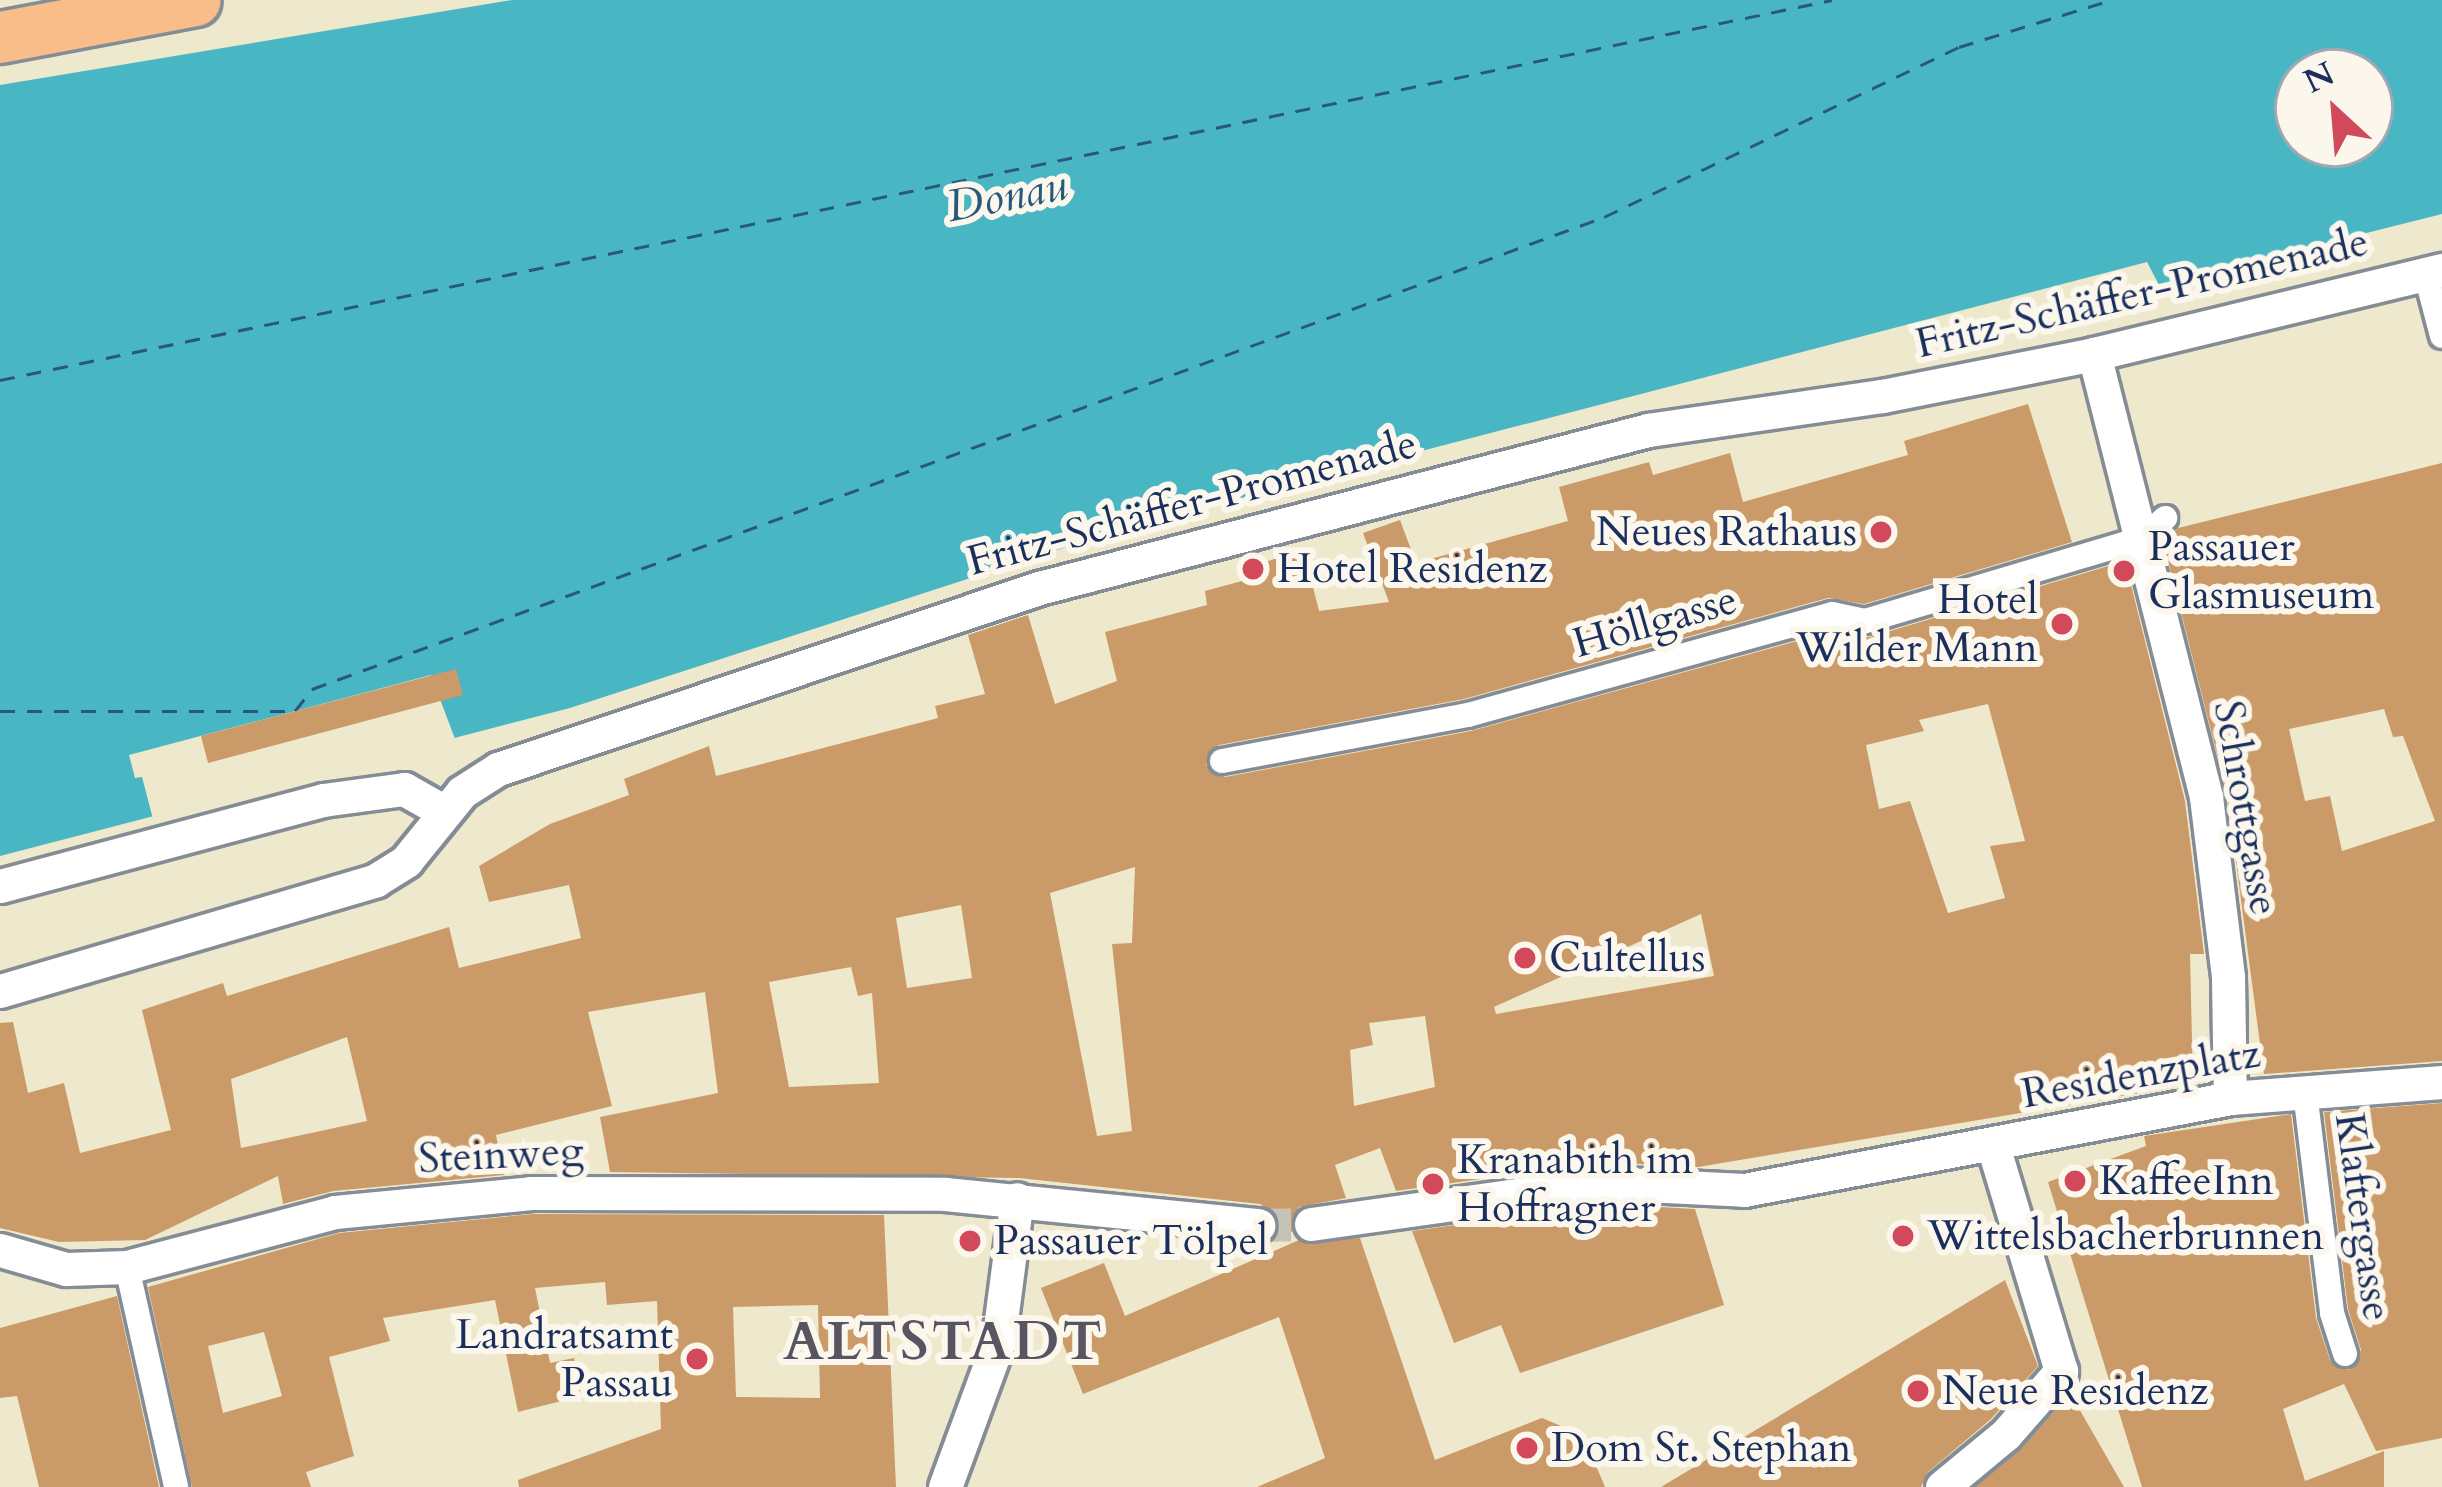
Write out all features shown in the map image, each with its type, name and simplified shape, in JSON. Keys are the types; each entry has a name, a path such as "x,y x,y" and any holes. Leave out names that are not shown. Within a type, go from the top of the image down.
{"main road":[{"path":"0,38 195,0"}],"street":[{"path":"2434,273 2442,336"},
{"name":"Fritz-Schäffer-Promenade","path":"0,992 376,880 406,861 443,811 498,769 1039,588 1648,430 1882,396 2094,354 2434,273"},
{"name":"Schrottgasse","path":"2094,354 2154,528 2206,796 2228,976 2230,1098"},
{"name":"Höllgasse","path":"1222,761 1468,715 1832,614 1865,621 2154,528"},
{"path":"0,886 322,800 404,789 443,811"},
{"name":"Residenzplatz","path":"1311,1224 1603,1183 1690,1192 1802,1182 2230,1098 2442,1082"},
{"name":"Klaftergasse","path":"2306,1092 2332,1312 2345,1354"},
{"name":"Residenzplatz","path":"1942,1487 2006,1434 2061,1372 2061,1357 1993,1146"},
{"name":"Steinweg","path":"0,1250 66,1269 128,1267 335,1212 531,1193 1017,1199 1242,1225"},
{"path":"945,1487 998,1343 1017,1199"},
{"path":"128,1267 176,1487"}],"water":[{"name":"Donau","path":"512,0 2442,0 2442,214 2159,285 2147,262 1115,531 570,708 0,856 0,85"}],"pier":[{"path":"431,675 455,739 153,819 142,777 135,778 129,755"}],"building":[{"path":"2028,404 2072,542 1864,604 1828,598 1464,699 1219,745 1206,765 1225,777 1471,731 1833,631 1870,637 2125,561 2185,801 2204,954 2190,954 2193,1084 1698,1167 1600,1162 1396,1191 1380,1148 1335,1165 1346,1198 1299,1207 1292,1232 1278,1229 1276,1215 1260,1204 1019,1178 610,1172 600,1117 718,1093 705,992 588,1012 612,1106 496,1135 504,1175 333,1191 283,1204 278,1176 145,1240 59,1242 0,1228 0,1023 13,1022 28,1093 64,1083 80,1153 171,1130 142,1010 223,983 227,996 449,927 459,968 581,938 569,885 489,902 479,866 550,824 629,795 624,779 709,746 716,776 938,718 935,706 985,694 968,635 1028,615 1055,704 1117,681 1105,632 1207,605 1205,591 1242,581 1239,568 1304,552 1319,611 1389,602 1363,533 1400,520 1416,563 1568,521 1559,487 1649,462 1653,475 1730,453 1743,502 1908,455 1904,441","holes":["1988,704 2025,841 1990,846 2005,898 1948,913 1910,801 1879,809 1866,745 1924,731 1919,720","1135,867 1132,943 1112,944 1132,1131 1097,1136 1050,893","961,905 972,978 907,988 896,918","1701,914 1714,976 1496,1014 1494,1007","851,967 858,996 872,993 879,1083 789,1087 769,982","1425,1016 1435,1087 1354,1106 1350,1050 1373,1045 1369,1023","347,1037 367,1121 241,1148 231,1079"]},
{"path":"2442,463 2442,1061 2264,1074 2227,794 2164,545 2178,528","holes":["2384,709 2393,737 2403,736 2435,821 2342,851 2330,796 2305,801 2289,729"]},
{"path":"456,669 463,695 208,763 201,736"},
{"path":"2442,1103 2442,1438 2376,1451 2344,1384 2283,1409 2305,1481 2384,1451 2384,1487 2142,1487 2048,1182 2146,1146 2144,1136 2291,1114 2316,1318 2330,1360 2349,1370 2361,1350 2348,1309 2324,1112"},
{"path":"1604,1204 1695,1209 1724,1305 1520,1373 1501,1325 1454,1343 1412,1231"},
{"path":"532,1214 884,1215 896,1487 519,1487 518,1480 661,1429 657,1301 607,1305 605,1282 535,1288 550,1363 574,1358 581,1396 518,1412 495,1300 383,1318 390,1341 329,1357 354,1456 306,1472 311,1487 192,1487 148,1287 339,1233","holes":["818,1305 820,1398 736,1397 733,1307","264,1332 282,1396 223,1413 208,1346"]},
{"path":"1360,1238 1435,1460 1542,1418 1583,1435 1605,1487 1257,1487 1325,1458 1279,1317 1083,1394 1041,1288 1104,1263 1125,1316 1299,1240"},
{"name":"Neue Residenz","path":"2005,1280 2038,1366 1991,1419 1928,1472 1921,1487 1661,1487"},
{"path":"117,1296 159,1487 39,1487 17,1396 0,1398 0,1328"},
{"path":"2070,1393 2124,1487 1975,1487 2022,1448"}],"ferry route":[{"path":"0,380 1832,0"},
{"path":"0,711 295,711 312,689 1604,217 1959,47 2111,0"}],"tunnel":[{"path":"1258,1225 1311,1224"}],"place":[{"name":"Neues Rathaus","path":"1881,532"},
{"name":"Hotel Residenz","path":"1253,569"},
{"name":"Passauer Glasmuseum","path":"2124,571"},
{"name":"Hotel Wilder Mann","path":"2062,624"},
{"name":"Cultellus","path":"1525,958"},
{"name":"KaffeeInn","path":"2075,1181"},
{"name":"Kranabith im Hoffragner","path":"1433,1184"},
{"name":"Wittelsbacherbrunnen","path":"1903,1236"},
{"name":"Passauer Tölpel","path":"970,1241"},
{"name":"Landratsamt Passau","path":"697,1359"},
{"name":"Neue Residenz","path":"1918,1391"},
{"name":"Dom St. Stephan","path":"1527,1448"}],"district":[{"name":"ALTSTADT","path":"944,1343"}]}
